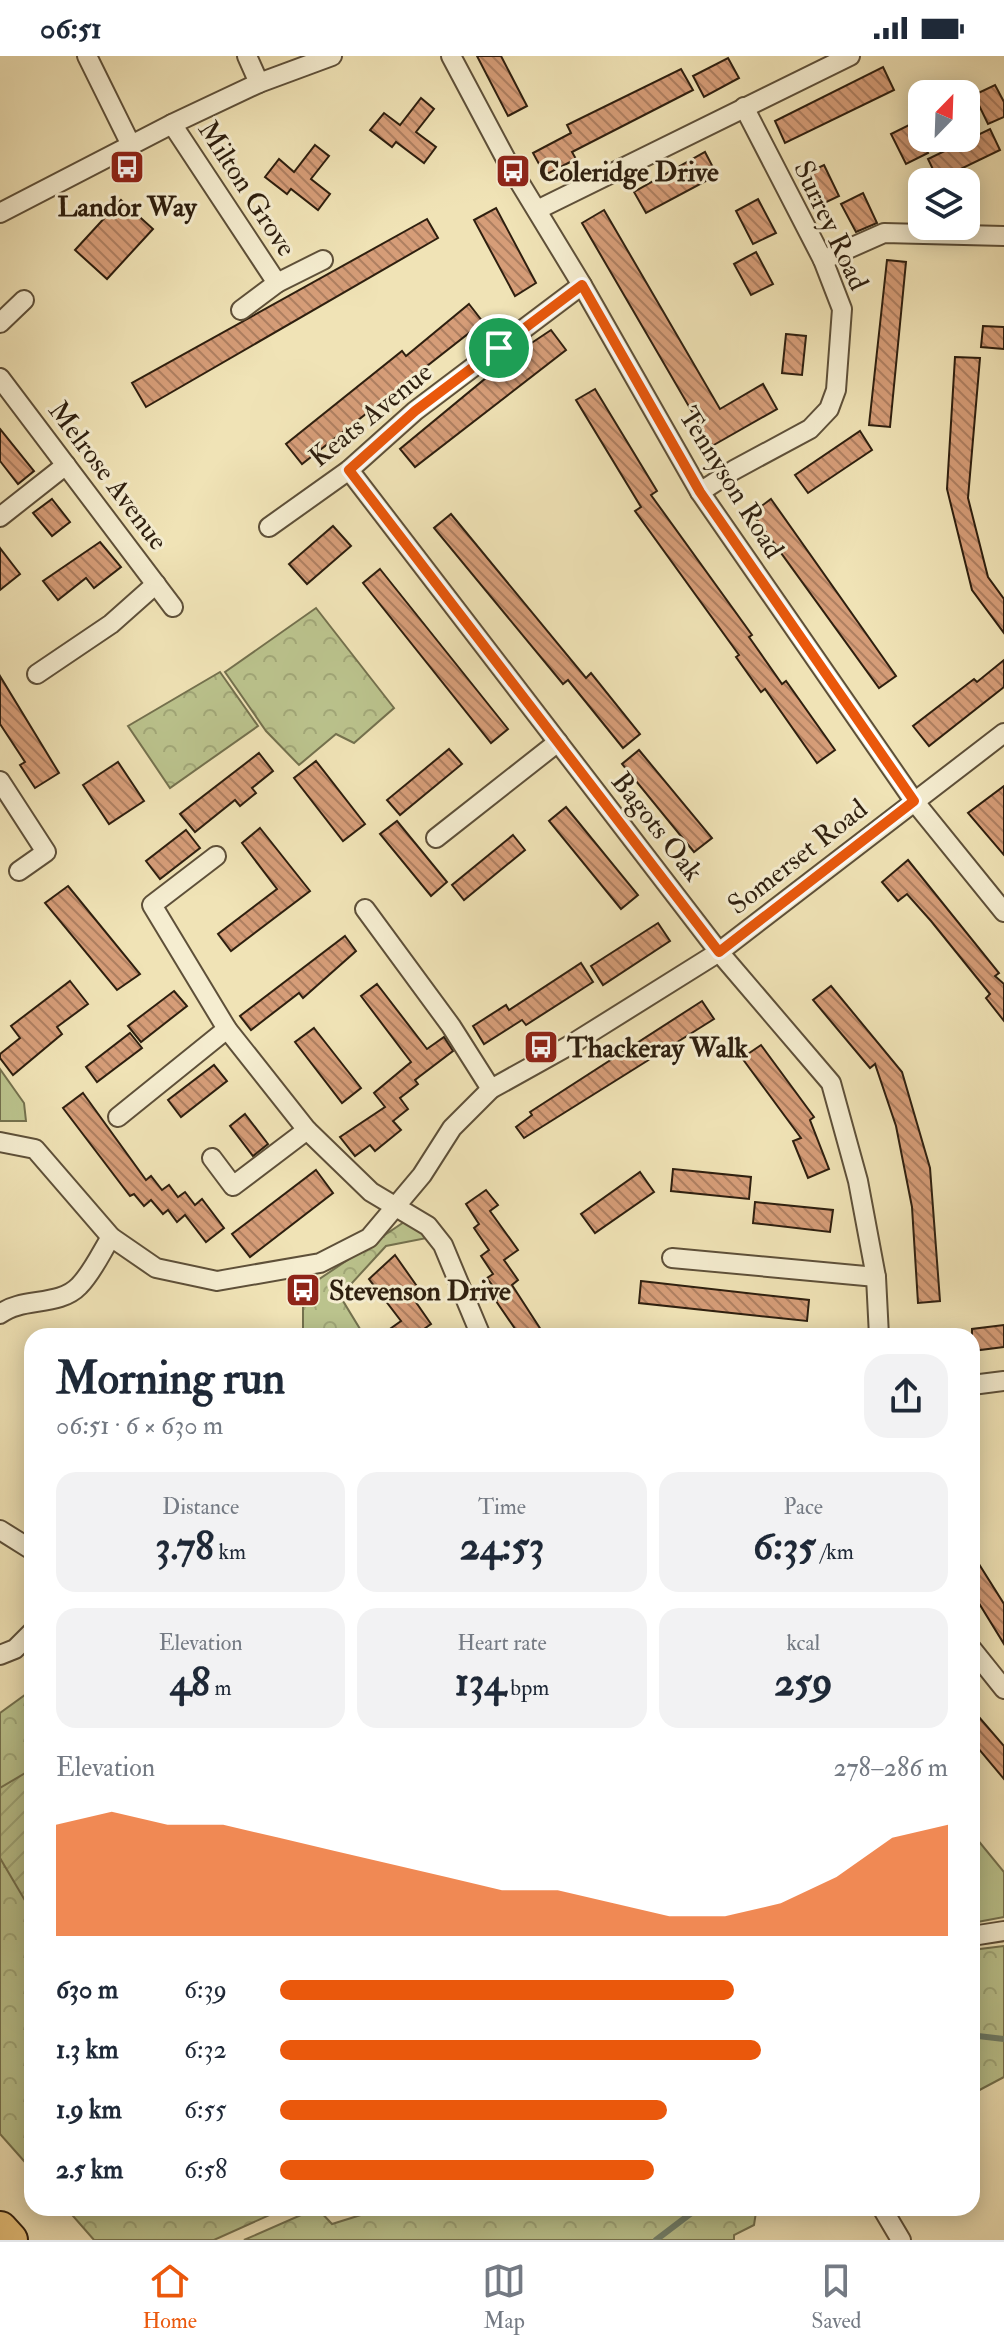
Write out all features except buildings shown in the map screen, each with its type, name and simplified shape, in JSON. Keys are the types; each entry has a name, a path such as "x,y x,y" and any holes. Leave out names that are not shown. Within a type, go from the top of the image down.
{"highway":[{"path":"0,2229 10,2240"}],"street":[{"path":"87,56 131,145"},
{"path":"247,56 259,83"},
{"name":"Milton Grove","path":"2,209 259,83 332,56"},
{"name":"Tennyson Road","path":"451,56 700,492 914,801 1004,912"},
{"path":"537,210 744,107 826,62 850,56"},
{"name":"Surrey Road","path":"700,492 810,429 829,409 836,390 842,309 823,260 744,107"},
{"name":"Milton Grove","path":"172,124 277,283"},
{"path":"823,260 884,233 1004,236"},
{"name":"Milton Grove","path":"241,310 277,283 323,260"},
{"name":"Keats Avenue","path":"269,527 349,470 415,411 582,285"},
{"path":"0,323 24,300"},
{"name":"Melrose Avenue","path":"0,378 173,607"},
{"path":"0,517 66,465"},
{"name":"Bagots Oak","path":"349,470 719,952 831,1083 858,1181 876,1277 879,1328"},
{"path":"37,674 111,624 156,584"},
{"name":"Somerset Road","path":"0,1142 35,1149 111,1237 156,1268 217,1281 320,1263 369,1238 422,1175 452,1128 491,1089 572,1044 719,952 1004,733"},
{"path":"436,838 558,742"},
{"path":"0,781 46,852 19,871"},
{"path":"216,856 152,905 227,1029 307,1130 371,1192 428,1226 443,1245 478,1328"},
{"path":"365,909 451,1026 491,1089"},
{"path":"118,1117 227,1029"},
{"path":"212,1158 233,1186 307,1130"},
{"path":"0,1314 8,1308 58,1298 78,1288 111,1237"},
{"path":"672,1258 876,1277"},
{"path":"980,1384 1004,1381"},
{"path":"0,1530 24,1545"},
{"path":"0,1655 15,1649 24,1640"},
{"path":"980,1659 1004,1689"},
{"path":"980,1935 1004,1931"},
{"path":"887,2216 901,2240"}],"green space":[{"path":"316,608 394,708 354,743 336,734 299,765 266,731 225,672"},
{"path":"220,672 258,726 170,788 128,726"},
{"path":"0,1069 24,1103 26,1121 0,1121"},
{"path":"410,1218 432,1237 386,1246 340,1296 359,1328 303,1328 303,1290"},
{"path":"24,1696 24,2161 0,2134 0,1713"},
{"path":"24,1774 24,1899 0,1858 0,1788"},
{"path":"980,1843 1004,1872 1004,1917 980,1922"},
{"path":"1004,1946 1004,2077 980,2090 980,1949"},
{"path":"73,2216 267,2216 214,2240 94,2240"},
{"path":"299,2216 324,2216 332,2224 358,2216 755,2216 754,2225 734,2235 734,2240 244,2240"}],"waterway":[{"path":"980,2036 1004,2039"},
{"path":"656,2240 688,2216"}],"place":[{"name":"Landor Way","path":"127,167"},
{"name":"Coleridge Drive","path":"513,171"},
{"name":"Thackeray Walk","path":"541,1047"},
{"name":"Stevenson Drive","path":"303,1290"}],"route":[{"path":"582,285 700,492 914,801 719,952 362,492 349,470 415,411 499,348 582,285"}]}
